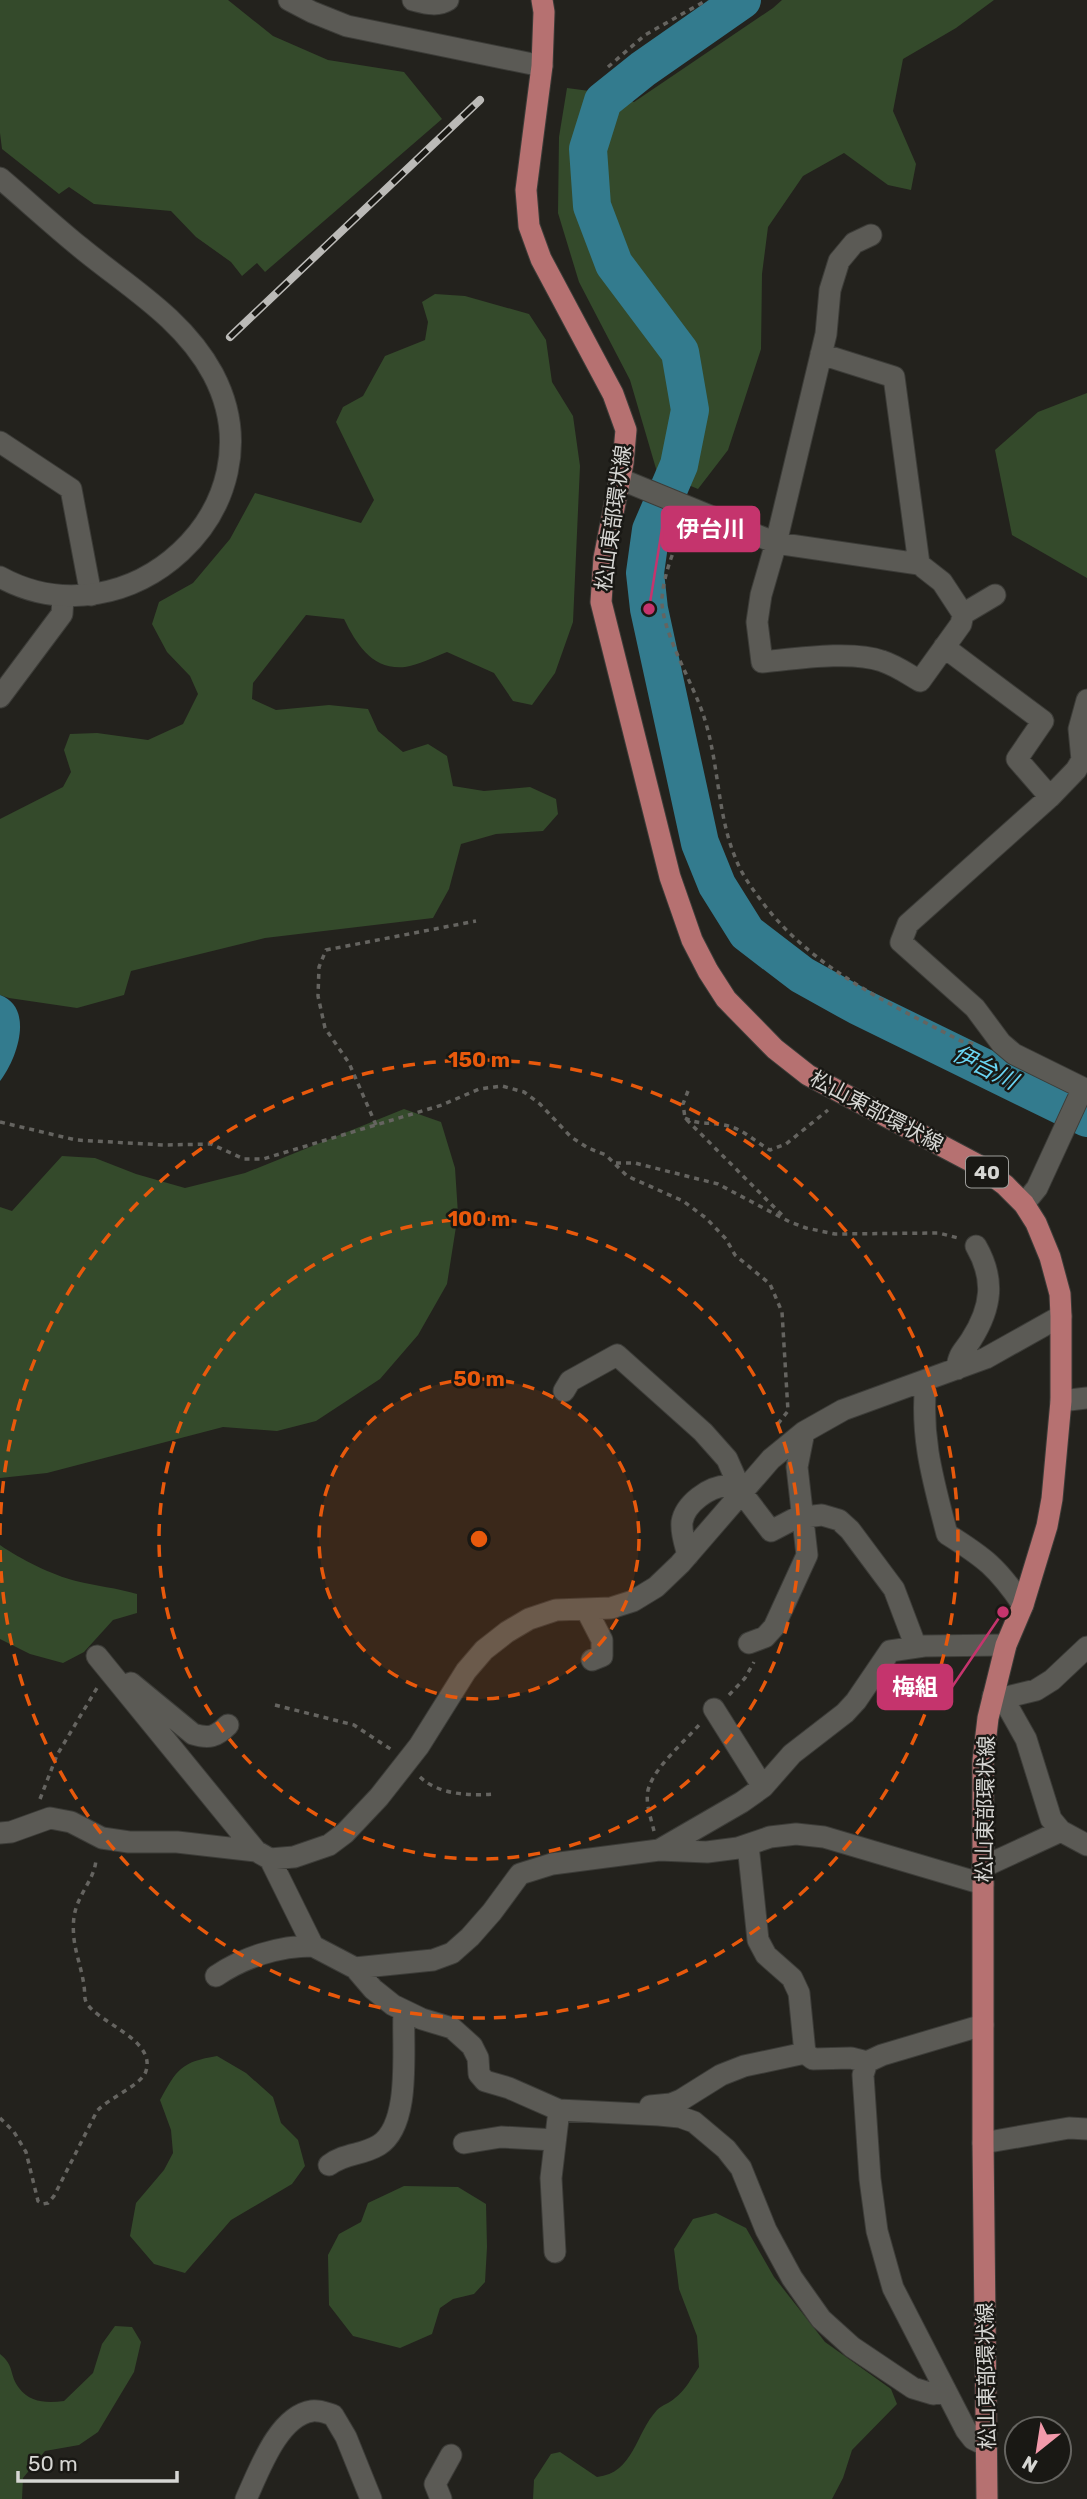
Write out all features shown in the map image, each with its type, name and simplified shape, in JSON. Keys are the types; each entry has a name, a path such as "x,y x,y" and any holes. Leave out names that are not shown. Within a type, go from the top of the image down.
{"main road":[{"name":"松山東部環状線","path":"542,0 542,66 526,190 529,226 541,258 613,394 626,430 620,479 604,558 601,603 670,877 692,940 726,999 775,1049 808,1075 978,1165 1005,1185 1024,1204 1036,1223 1051,1257 1059,1294 1061,1401 1052,1499 1023,1605 1006,1646 998,1697 988,1718 983,1761 987,2499"}],"street":[{"path":"289,0 347,26 542,66"},
{"path":"413,0 430,4 443,1"},
{"path":"0,178 80,247 169,317 195,344 214,375 225,402 231,432 230,466 218,500 198,536 176,558 145,578 91,595 63,597 32,590 0,577"},
{"path":"620,479 776,543 919,564 942,582 963,614 961,624 920,681 882,660 862,657 762,662 757,622 761,594 776,543 826,334 830,290 839,261 854,243 871,235"},
{"path":"821,354 894,377 919,564"},
{"path":"0,442 71,489 91,595"},
{"path":"963,614 995,595"},
{"path":"0,696 62,614 63,597"},
{"path":"944,647 1043,721 1017,759 1050,797"},
{"path":"1024,1204 1037,1188 1083,1090 1014,1054 1001,1044 975,1008 901,943 908,924 1050,797 1076,770 1082,760 1079,729 1087,700"},
{"path":"957,1368 958,1355 979,1327 989,1297 989,1273 976,1246"},
{"path":"0,1833 11,1832 50,1818 71,1822 102,1838 130,1842 177,1842 263,1855 293,1857 329,1845 345,1833 379,1797 438,1718 466,1671 484,1650 508,1632 529,1619 556,1610 611,1608 633,1601 656,1587 688,1555 771,1459 804,1432 843,1410 986,1358 1061,1316"},
{"path":"564,1391 570,1381 617,1355 703,1432 727,1459 742,1493 771,1531 796,1518 822,1515 839,1520 850,1530 894,1589 916,1647"},
{"path":"926,1380 923,1408 927,1459 947,1534 983,1556 1003,1575 1023,1605"},
{"path":"1061,1401 1087,1398"},
{"path":"757,1640 774,1627 807,1555 797,1466 804,1432"},
{"path":"688,1555 682,1536 682,1519 694,1500 715,1488 730,1486 742,1493"},
{"path":"586,1609 602,1640 603,1656 592,1660"},
{"path":"659,1850 763,1787 792,1754 845,1713 890,1651 916,1647 1006,1646"},
{"path":"1087,1647 1052,1680 1036,1690 998,1697 1026,1738 1051,1819 1061,1831 1087,1845"},
{"path":"102,1663 118,1672 193,1734 205,1738 217,1736 228,1725"},
{"path":"102,1663 263,1855 313,1946"},
{"path":"714,1709 763,1787"},
{"path":"355,1968 433,1960 452,1953 492,1912 520,1874 552,1864 659,1850 706,1852 748,1845 770,1837 796,1834 824,1837 983,1875 1061,1831"},
{"path":"748,1845 758,1940 766,1955 792,1978 800,1993 805,2053 813,2059 851,2058 867,2062 882,2055 983,2025"},
{"path":"216,1976 234,1964 271,1951 313,1946 355,1968 373,1989 393,2005 422,2019 452,2028 472,2046 478,2058 479,2074 485,2081 509,2088 559,2110 680,2117 694,2122 726,2149 741,2168 766,2230 792,2278 821,2319 852,2347 913,2388 933,2394 946,2391"},
{"path":"329,2165 341,2156 367,2151 382,2143 394,2131 402,2107 404,2011"},
{"path":"629,2113 636,2106 671,2104 681,2100 732,2070 805,2053"},
{"path":"867,2062 863,2075 870,2179 877,2231 893,2288 966,2430 973,2439 987,2446"},
{"path":"555,2252 551,2178 559,2110"},
{"path":"983,2143 1069,2128 1087,2129"},
{"path":"464,2143 501,2137 555,2140"},
{"path":"246,2499 274,2439 299,2414 315,2410 333,2415 346,2437 371,2499"},
{"path":"441,2499 435,2484 451,2455"}],"path":[{"path":"608,67 645,35 707,0"},
{"path":"686,508 665,576 662,601 667,628 704,717 715,761 725,827 735,858 750,886 778,921 815,957 859,988 961,1041 983,1046 1001,1044"},
{"path":"376,1125 349,1063 325,1028 318,996 319,967 326,950 476,921"},
{"path":"0,1122 76,1140 164,1145 211,1144 244,1159 263,1159 442,1105 479,1089 502,1086 524,1092 540,1104 571,1137 606,1155 627,1176 683,1201 706,1218 726,1238 735,1255 769,1284 782,1312 788,1411 773,1430"},
{"path":"688,1091 683,1104 685,1118 790,1222"},
{"path":"685,1118 696,1124 724,1125 740,1130 769,1150 777,1149 846,1096"},
{"path":"614,1163 635,1163 718,1184 806,1228 835,1234 939,1233 962,1238 976,1246"},
{"path":"659,1850 648,1806 648,1788 657,1772 745,1678 757,1640"},
{"path":"39,1822 43,1789 102,1663"},
{"path":"275,1705 354,1725 384,1744 424,1780 438,1788 461,1794 495,1794"},
{"path":"0,2118 14,2132 26,2152 38,2201 48,2203 97,2110 106,2101 142,2079 147,2069 145,2056 138,2045 85,2000 81,1964 74,1938 74,1912 96,1863 95,1847 86,1830"}],"green space":[{"path":"0,0 228,0 273,36 328,60 404,72 442,119 265,272 257,263 242,276 231,262 196,237 171,211 94,204 69,187 59,194 2,149"},
{"path":"782,0 994,0 956,28 903,59 893,111 916,164 911,190 888,185 844,153 803,176 768,227 762,274 761,349 728,450 698,489 657,472 630,380 579,282 558,213 559,137 567,88 597,92 634,102"},
{"path":"435,294 465,296 529,314 546,340 552,382 573,416 580,466 573,622 555,673 532,705 513,701 494,673 447,652 421,663 393,667 367,654 344,619 306,615 253,683 252,699 276,710 329,705 368,709 378,731 403,752 428,744 447,756 453,786 484,791 530,787 556,799 558,814 543,831 496,834 461,844 449,889 433,918 265,938 131,971 124,995 77,1008 0,995 0,819 63,787 71,772 64,750 70,734 97,733 148,740 183,724 198,694 190,676 167,652 152,624 159,602 193,583 230,539 255,493 361,523 374,500 336,422 343,407 363,396 385,356 425,340 428,322 422,302"},
{"path":"1087,393 1087,578 1012,535 995,450 1038,412"},
{"path":"404,1109 441,1122 455,1168 458,1214 447,1284 418,1335 380,1379 316,1421 277,1431 223,1427 47,1473 0,1478 0,1207 12,1211 62,1156 95,1158 136,1174 185,1188 245,1173"},
{"path":"0,1545 57,1575 137,1594 137,1613 113,1620 84,1652 63,1663 30,1654 0,1639"},
{"path":"217,2056 246,2073 273,2097 281,2123 298,2140 305,2166 292,2184 231,2220 185,2273 154,2264 130,2236 136,2203 164,2170 173,2153 171,2130 160,2100 181,2069 195,2061"},
{"path":"404,2186 458,2187 486,2204 487,2247 485,2282 474,2294 453,2299 440,2308 432,2334 400,2348 353,2336 329,2305 328,2255 339,2234 361,2222 368,2203"},
{"path":"716,2213 746,2228 774,2277 825,2342 891,2389 897,2404 852,2450 843,2478 832,2499 533,2499 534,2480 551,2454 560,2452 597,2477 619,2468 633,2451 657,2410 679,2395 699,2367 697,2336 679,2289 674,2249 693,2219"},
{"path":"115,2326 132,2327 141,2342 134,2372 98,2432 79,2445 45,2451 23,2478 22,2499 0,2499 0,2354 8,2363 19,2388 28,2397 45,2402 64,2401 93,2373 102,2344"}],"water":[{"path":"0,995 11,1002 17,1011 20,1035 12,1060 0,1081"}],"waterway":[{"name":"伊台川","path":"742,0 643,69 603,101 588,149 592,206 614,264 680,352 690,410 679,465 651,530 645,573 649,609 700,843 717,885 747,933 802,975 858,1006 1087,1118"}],"railway":[{"path":"230,337 480,100"}],"place":[{"name":"伊台川","path":"649,609"},
{"name":"梅組","path":"1003,1612"}]}
